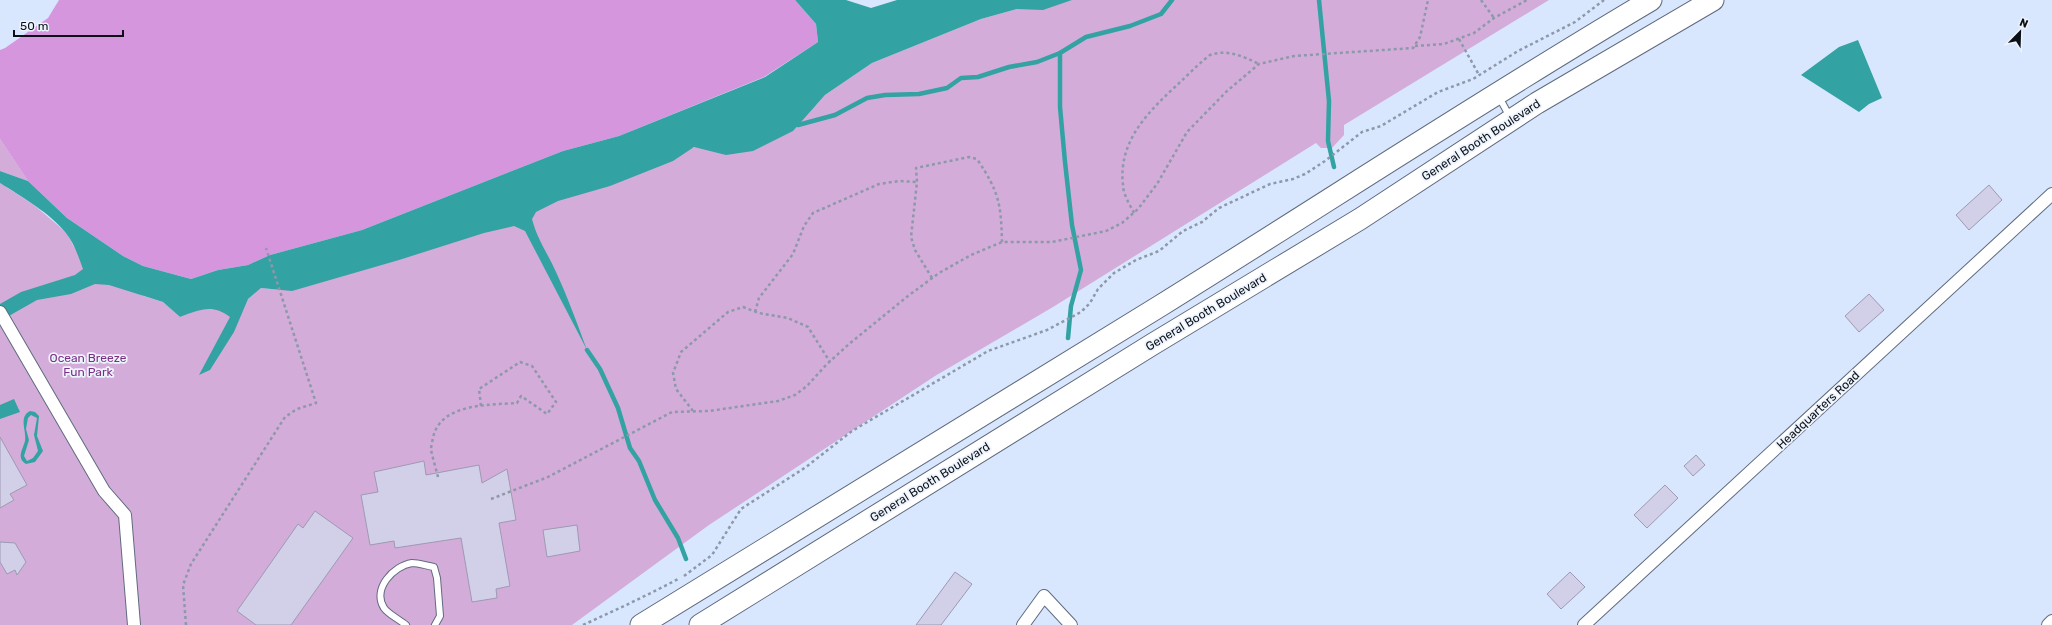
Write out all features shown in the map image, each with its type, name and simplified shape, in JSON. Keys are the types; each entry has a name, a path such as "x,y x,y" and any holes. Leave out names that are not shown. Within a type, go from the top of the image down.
{"highway":[{"path":"641,625 1160,306 1497,94 1651,0"},
{"name":"General Booth Boulevard","path":"700,625 1140,352 1360,219 1512,120 1713,0"}],"street":[{"name":"Headquarters Road","path":"1584,625 2052,194"},
{"path":"0,312 104,491 125,515 134,625"},
{"path":"1022,625 1044,596 1071,625"},
{"path":"2048,625 2052,621"}],"lane":[{"path":"1497,94 1512,120"},
{"path":"406,625 384,608 380,596 382,584 394,572 401,567 413,563 434,567 437,578 440,616 435,625"}],"path":[{"path":"1414,47 1420,37 1428,0"},
{"path":"1481,0 1494,18"},
{"path":"491,499 548,477 672,412 709,411 778,401 795,395 807,386 830,362 908,296 932,278 971,255 1002,242 1052,242 1106,231 1122,223 1134,213 1157,184 1187,132 1227,91 1259,64 1294,56 1444,44 1474,33 1494,18 1527,0"},
{"path":"583,625 604,617 624,605 682,578 707,560 717,548 732,521 741,510 806,467 852,432 988,351 1055,325 1081,312 1090,303 1098,289 1114,273 1136,260 1159,251 1183,231 1202,222 1219,208 1270,184 1293,179 1325,161 1362,132 1381,126 1443,90 1479,75 1518,51 1575,22 1604,0"},
{"path":"1459,39 1479,75"},
{"path":"1134,213 1122,186 1126,147 1137,127 1156,104 1210,55 1219,52 1235,53 1259,64"},
{"path":"932,278 915,250 911,237 917,182 916,168 969,157 977,159 998,195 1001,215 1002,242"},
{"path":"755,312 759,298 793,254 804,226 813,212 879,184 899,181 917,182"},
{"path":"186,625 183,585 191,564 277,428 286,417 297,409 316,403 266,248"},
{"path":"693,411 676,389 673,373 681,352 728,312 743,307 774,317 788,318 808,327 830,362"},
{"path":"438,477 431,449 434,432 443,418 452,413 481,406 517,403 521,396 547,414 556,402 532,366 520,362 479,389 481,406"}],"green space":[{"name":"Ocean Breeze Fun Park","path":"1042,0 1549,0 1344,125 1344,135 1332,148 1321,148 1316,143 1053,307 935,376 709,525 572,625 0,625 0,183 34,205 67,233 74,247 143,296 163,302 180,317 201,309 218,308 248,299 261,288 283,290 816,105 825,95 872,63 981,19 1017,9 1024,9"},
{"path":"0,139 28,181 0,171"}],"shaded area":[{"path":"59,0 795,0 816,24 818,42 764,77 619,136 563,151 362,230 270,255 248,265 218,270 191,279 143,266 123,256 67,218 28,181 0,139 0,50 48,18"},
{"path":"795,0 846,0 871,8 897,0 1072,0 1043,10 1017,9 981,19 872,63 825,95 793,131 753,151 726,155 694,147 673,161 610,186 558,201 536,212 532,219 534,226 553,265 587,350 525,231 514,226 484,233 399,260 292,291 261,288 248,299 234,332 210,370 199,375 230,317 217,310 199,310 180,317 163,302 109,285 95,284 71,294 37,300 0,321 0,304 21,292 75,275 83,269 74,246 66,233 44,212 0,183 0,171 28,181 67,218 123,256 143,266 191,279 218,270 248,265 270,255 362,230 563,151 619,136 765,77 818,42 816,24"},
{"path":"1858,40 1882,98 1869,104 1859,112 1801,75 1839,47"},
{"path":"14,399 20,412 0,419 0,405"},
{"path":"30,411 35,412 39,416 37,436 43,451 35,462 26,464 21,459 21,456 25,441 24,417","holes":["31,415 37,418 34,435 38,451 33,458 27,461 24,456 29,440 26,429 28,418"]}],"building":[{"path":"1989,185 2002,200 1969,230 1956,215"},
{"path":"1869,294 1884,310 1859,332 1845,316"},
{"path":"0,437 27,485 10,494 14,500 0,508"},
{"path":"1696,455 1705,465 1693,476 1684,466"},
{"path":"424,461 426,475 479,465 482,483 507,469 516,520 499,523 510,586 496,589 497,598 472,602 461,538 395,548 394,541 370,545 361,495 378,492 374,472"},
{"path":"1665,485 1678,498 1647,528 1634,515"},
{"path":"315,511 353,538 291,625 256,625 237,611 298,524 303,528"},
{"path":"577,525 580,551 547,557 543,530"},
{"path":"0,542 15,543 26,562 17,575 15,570 7,574 0,562"},
{"path":"955,572 972,584 941,625 916,625"},
{"path":"1570,572 1585,587 1561,609 1547,594"}],"waterway":[{"path":"1068,338 1071,306 1081,270 1072,225 1065,162 1060,107 1060,53 1086,37 1130,26 1161,14 1172,0"},
{"path":"1319,0 1329,101 1328,141 1334,167"},
{"path":"798,125 835,115 867,98 885,95 919,94 947,88 961,78 978,77 1009,67 1037,62 1060,53"},
{"path":"587,350 600,369 618,408 630,448 639,461 655,500 678,538 686,559"}]}
